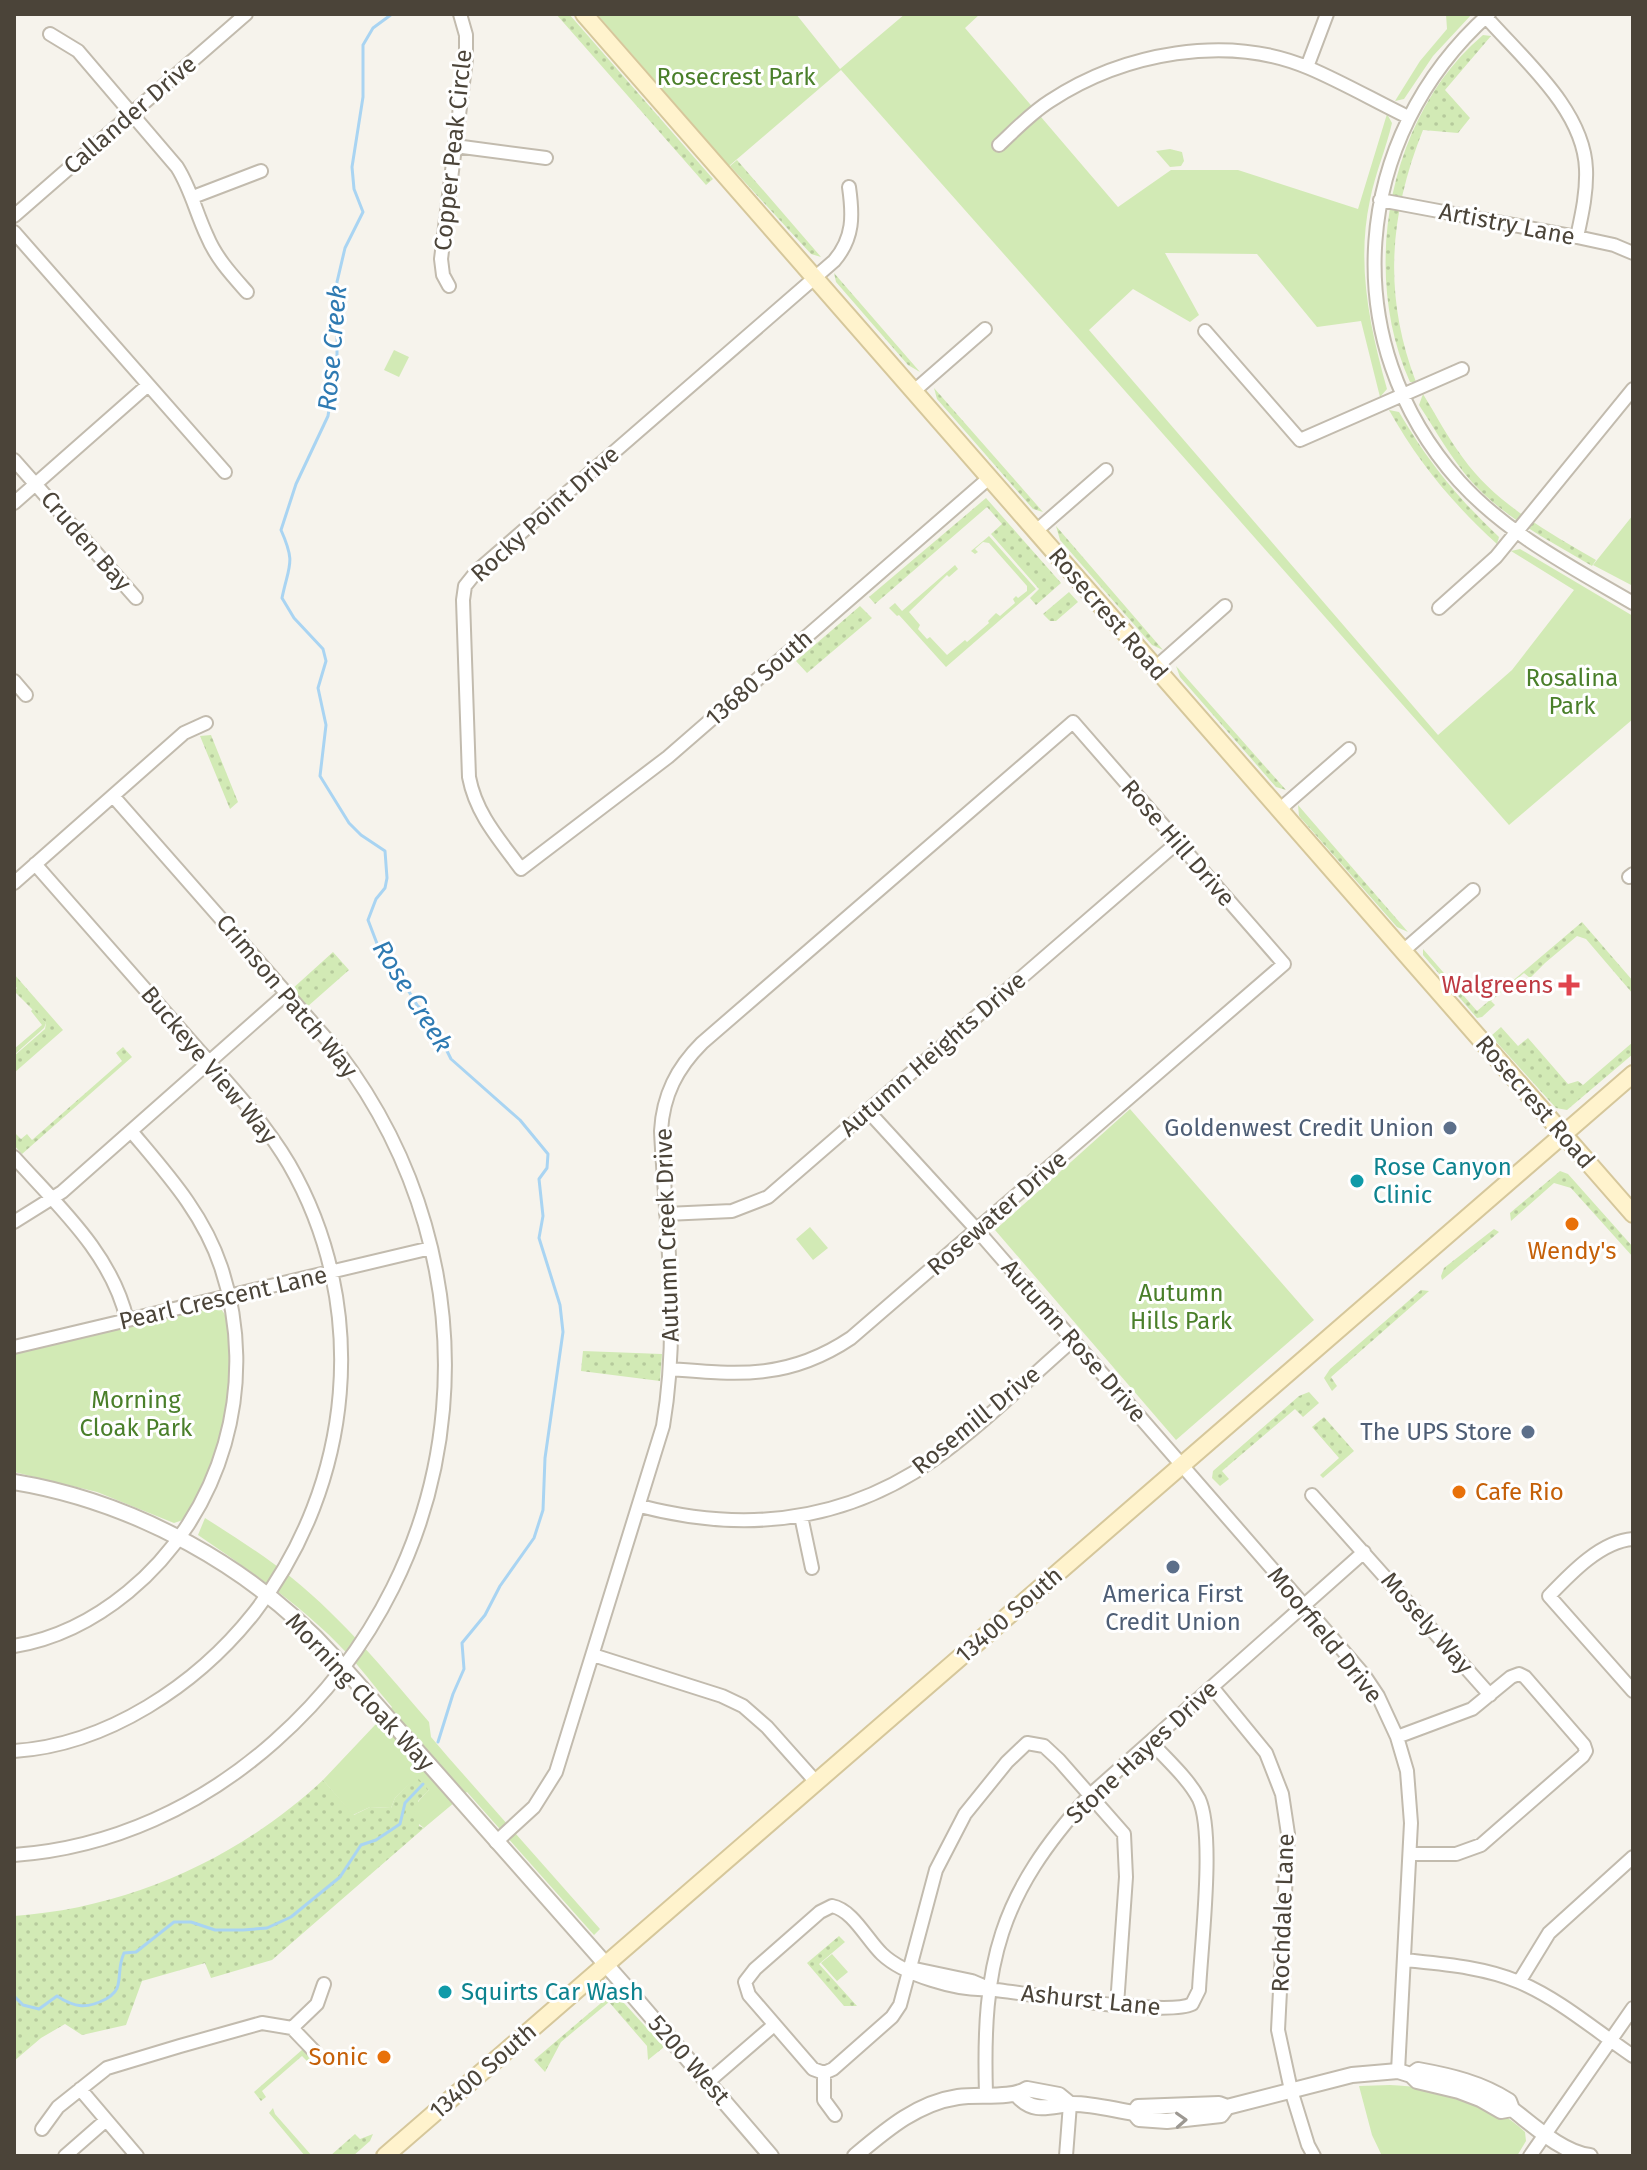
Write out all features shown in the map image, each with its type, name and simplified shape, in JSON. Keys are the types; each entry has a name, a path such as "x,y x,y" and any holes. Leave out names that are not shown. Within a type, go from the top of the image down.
{"main road":[{"name":"Rosecrest Road","path":"584,14 1633,1214"},
{"name":"13400 South","path":"395,2153 605,1965 1633,1074"}],"street":[{"name":"Copper Peak Circle","path":"449,286 443,275 441,259 467,48 460,14"},
{"path":"1307,67 1327,14"},
{"path":"1577,237 1586,189 1586,167 1580,138 1568,112 1487,15 1460,41 1428,81 1408,117 1392,159 1380,200 1374,243 1379,321 1402,395 1438,455 1460,482 1516,532 1633,603"},
{"name":"Callander Drive","path":"14,216 240,16"},
{"path":"50,34 78,51 177,167 193,197 210,244 247,292"},
{"path":"999,145 1049,102 1087,81 1125,66 1175,53 1217,50 1266,55 1307,67 1408,117"},
{"path":"455,146 546,158"},
{"path":"193,197 261,171"},
{"path":"815,278 839,255 849,236 852,213 849,187"},
{"name":"Artistry Lane","path":"1380,200 1577,237 1614,245 1633,253"},
{"path":"14,232 225,472"},
{"name":"Rocky Point Drive","path":"521,869 473,798 469,777 465,586 477,571 815,278"},
{"path":"914,391 985,329"},
{"path":"1205,331 1300,440 1462,369"},
{"path":"14,503 148,385"},
{"path":"1439,608 1489,564 1633,389"},
{"name":"Cruden Bay","path":"14,460 136,598"},
{"path":"1036,531 1106,470"},
{"name":"13680 South","path":"521,869 668,757 989,478"},
{"path":"1155,668 1225,606"},
{"path":"14,681 26,695"},
{"name":"Rose Hill Drive","path":"1073,722 1284,964"},
{"name":"Autumn Creek Drive","path":"496,1842 534,1807 552,1782 663,1426 671,1369 673,1324 662,1118 672,1082 702,1043 1073,722"},
{"path":"14,883 184,733 206,723"},
{"path":"1279,810 1349,749"},
{"name":"Crimson Patch Way","path":"14,1855 55,1851 108,1839 188,1803 239,1771 311,1707 375,1622 398,1577 419,1527 433,1477 445,1403 446,1356 442,1306 431,1248 414,1185 380,1114 338,1052 113,796"},
{"name":"Autumn Heights Drive","path":"666,1214 720,1213 756,1204 779,1188 1178,842"},
{"name":"Buckeye View Way","path":"14,1751 85,1736 149,1705 211,1659 247,1622 285,1568 307,1526 325,1478 336,1431 341,1386 341,1344 331,1272 313,1213 288,1163 256,1116 35,864"},
{"path":"1403,951 1473,890"},
{"name":"Rosewater Drive","path":"671,1369 741,1375 761,1373 818,1358 851,1338 1284,964"},
{"path":"14,1222 51,1199 287,993"},
{"name":"Autumn Rose Drive","path":"868,1111 977,1230 1182,1465"},
{"path":"14,1646 64,1632 102,1611 138,1584 178,1538 210,1487 231,1423 237,1361 229,1296 216,1254 196,1212 131,1131"},
{"path":"14,1157 93,1247 122,1298 127,1320"},
{"name":"Pearl Crescent Lane","path":"14,1347 431,1248"},
{"name":"Rosemill Drive","path":"640,1506 674,1515 764,1521 801,1516 873,1494 922,1467 950,1447 1073,1340"},
{"name":"Moorfield Drive","path":"1182,1465 1374,1687 1397,1737 1407,1771 1411,1823 1405,1960 1405,2073"},
{"name":"Morning Cloak Way","path":"14,1482 91,1502 130,1516 178,1538 267,1595 304,1626 343,1667 605,1965"},
{"name":"Mosely Way","path":"1312,1495 1490,1695"},
{"path":"801,1516 812,1568"},
{"path":"1633,1539 1623,1539 1604,1548 1549,1596 1633,1691"},
{"name":"Stone Hayes Drive","path":"986,2094 984,2042 988,1989 999,1937 1033,1866 1057,1832 1089,1796 1364,1552"},
{"path":"593,1655 722,1696 743,1706 767,1727 816,1782"},
{"path":"1397,1737 1459,1716 1519,1674 1525,1677 1586,1751 1572,1767 1481,1845 1456,1854 1410,1854"},
{"name":"Rochdale Lane","path":"1212,1687 1266,1753 1282,1794 1288,1834 1278,2030 1291,2090 1314,2156"},
{"name":"Ashurst Lane","path":"774,2025 747,1991 747,1977 820,1912 832,1906 844,1912 884,1956 928,1979 972,1990 988,1989 1117,2005 1179,2008 1192,2004 1199,1990 1206,1826 1201,1803 1194,1790 1151,1742"},
{"path":"708,2082 774,2025 813,2069 824,2073 833,2069 895,2013 900,2005 936,1870 965,1814 1027,1743 1044,1746 1124,1834 1126,1845 1117,2005"},
{"path":"1519,1982 1549,1933 1633,1857"},
{"path":"1405,1960 1461,1966 1519,1982 1567,2008 1633,2056"},
{"name":"5200 West","path":"605,1965 771,2156"},
{"path":"292,2028 317,2004 324,1984"},
{"path":"1530,2156 1633,2008"},
{"path":"42,2129 58,2107 107,2068 170,2049 262,2023 292,2028 314,2051"},
{"path":"855,2156 887,2129 920,2108 955,2097 1017,2095 1027,2089 1059,2095 1070,2104 1134,2113 1138,2107 1219,2104 1227,2107 1352,2075 1418,2070 1468,2081 1509,2101 1512,2109 1545,2133 1579,2156 1590,2156"},
{"path":"824,2073 824,2100 835,2115"},
{"path":"80,2089 137,2156"},
{"path":"1066,2156 1070,2104"},
{"path":"65,2156 105,2121"}],"green space":[{"path":"556,14 569,14 713,179 706,185"},
{"path":"597,14 796,14 840,69 905,14 980,14 965,28 1118,207 1171,170 1238,170 1358,209 1387,114 1392,123 1372,190 1364,248 1370,319 1387,389 1380,397 1361,321 1317,327 1257,254 1165,253 1199,315 1190,322 1133,289 1089,330 1438,735 1512,670 1574,590 1511,551 1520,549 1633,616 1633,719 1509,825 841,70 729,166"},
{"path":"1446,14 1472,14 1433,56 1404,99 1395,101 1420,61 1447,29"},
{"path":"1483,35 1491,36 1445,90 1470,118 1458,133 1423,130 1403,193 1394,255 1395,286 1405,350 1416,382 1410,382 1395,339 1387,293 1386,245 1392,197 1405,151 1424,108 1451,68"},
{"path":"1170,149 1182,152 1184,161 1181,166 1170,167 1156,151"},
{"path":"737,160 821,257 811,254 730,166"},
{"path":"834,273 920,372 908,365 836,282"},
{"path":"394,350 409,357 399,377 384,370"},
{"path":"934,388 1043,512 1033,509 937,399"},
{"path":"1423,394 1452,443 1476,474 1524,516 1596,560 1592,566 1528,528 1471,481 1419,405"},
{"path":"1389,410 1399,412 1444,478 1499,537 1497,544 1437,482"},
{"path":"986,498 1061,583 1036,605 1030,598 1039,589 991,534 1002,524 987,507 875,604 869,597"},
{"path":"1633,515 1633,586 1593,565"},
{"path":"1056,526 1163,650 1152,645 1060,540"},
{"path":"989,536 1036,589 946,667 889,608 895,603 902,611 955,565 958,569 949,577 947,575 909,612 920,625 918,629 947,655 965,640 967,642 996,613 1000,616 1015,603 1013,599 1016,596 1018,598 1027,591 1027,586 989,543 983,542 975,549 978,552 975,554 971,551"},
{"path":"1069,592 1078,602 1056,621 1050,621 1043,614"},
{"path":"860,606 872,618 807,673 796,661"},
{"path":"1176,666 1286,790 1276,787 1180,677"},
{"path":"211,735 238,802 230,809 200,736"},
{"path":"1298,805 1408,932 1397,927 1299,816"},
{"path":"1582,922 1633,981 1633,994 1586,939 1577,936 1530,978 1524,973 1491,1001 1495,1005 1477,1018 1423,955 1423,949 1477,1011"},
{"path":"333,952 349,970 307,1007 291,990"},
{"path":"14,974 63,1030 14,1073 14,1056 45,1029 46,1023 14,991 17,988"},
{"path":"33,1009 46,1023 44,1028 14,1055 14,1049 42,1025 31,1011"},
{"path":"1501,1027 1518,1046 1528,1038 1568,1084 1578,1081 1583,1085 1633,1042 1633,1054 1567,1110 1556,1108 1491,1036"},
{"path":"123,1047 132,1057 22,1154 14,1145 14,1132 21,1139 27,1134 32,1140 122,1061 116,1053"},
{"name":"Autumn Hills Park","path":"1130,1109 1314,1320 1176,1440 995,1230"},
{"path":"1560,1171 1568,1174 1633,1247 1633,1257 1571,1188 1554,1183 1511,1221 1510,1213"},
{"path":"810,1227 828,1248 813,1260 796,1239"},
{"path":"1494,1229 1499,1232 1442,1280 1444,1268"},
{"path":"1421,1290 1429,1291 1331,1377 1337,1386 1332,1391 1324,1378 1330,1369"},
{"name":"Morning Cloak Park","path":"212,1307 222,1310 228,1327 230,1365 225,1411 214,1456 183,1520 174,1523 97,1492 14,1472 14,1354"},
{"path":"583,1351 662,1354 660,1381 581,1371"},
{"path":"1309,1392 1319,1403 1303,1417 1295,1409 1222,1471 1229,1479 1220,1486 1212,1478 1213,1471 1299,1396"},
{"path":"1324,1417 1354,1451 1323,1478 1320,1475 1339,1458 1312,1427"},
{"path":"205,1518 292,1578 364,1647 429,1722 431,1737 600,1929 594,1935 467,1792 424,1828 415,1821 415,1807 429,1790 417,1777 395,1798 391,1808 370,1807 353,1815 323,1780 392,1707 323,1629 198,1535"},
{"path":"417,1776 429,1790 418,1801 419,1826 424,1828 272,1960 211,1978 205,1963 142,1981 126,2025 82,2035 65,2024 41,2038 14,2061 14,1916 99,1902 180,1875 255,1833 323,1780 354,1815 370,1807 391,1808 395,1798"},
{"path":"839,1936 845,1942 819,1964 857,2006 844,2006 807,1963"},
{"path":"832,1954 848,1972 837,1981 821,1963"},
{"path":"614,1992 664,2047 648,2060 647,2046 609,2002 561,2042 545,2072 534,2060"},
{"path":"303,2049 312,2059 308,2062 302,2056 262,2091 266,2097 261,2101 254,2092"},
{"path":"1390,2085 1444,2092 1479,2103 1525,2132 1526,2141 1517,2156 1382,2156 1372,2135 1359,2086"},
{"path":"273,2108 312,2156 305,2156 269,2113"},
{"path":"355,2134 360,2139 373,2134 370,2141 353,2156 330,2156"}],"waterway":[{"name":"Rose Creek","path":"392,14 373,28 363,45 363,97 352,167 354,189 363,212 345,248 337,282 337,357 328,416 296,484 281,530 290,557 282,598 294,618 323,649 326,661 318,688 326,725 320,776 349,823 385,851 385,888 376,899 368,920 381,954 417,1005 430,1017 451,1059 520,1120 548,1154 547,1168 539,1179 543,1216 539,1238 560,1305 563,1332 545,1458 543,1510 534,1538 500,1586 485,1615 462,1643 464,1669 438,1742"},
{"name":"Rose Creek","path":"14,1996 23,2005 39,2009 57,1996 75,2005 93,2004 114,1994 124,1953 136,1952 174,1922 191,1922 215,1930 243,1930 267,1928 291,1917 340,1877 361,1845 376,1840 400,1824 405,1803 423,1784"}],"place":[{"name":"Walgreens","path":"1569,985"},
{"name":"Goldenwest Credit Union","path":"1450,1128"},
{"name":"Rose Canyon Clinic","path":"1357,1181"},
{"name":"Wendy's","path":"1572,1224"},
{"name":"The UPS Store","path":"1528,1432"},
{"name":"Cafe Rio","path":"1459,1492"},
{"name":"America First Credit Union","path":"1173,1567"},
{"name":"Squirts Car Wash","path":"445,1992"},
{"name":"Sonic","path":"384,2057"}],"park label":[{"name":"Rosecrest Park","path":"736,77"},
{"name":"Rosalina Park","path":"1572,692"}]}
